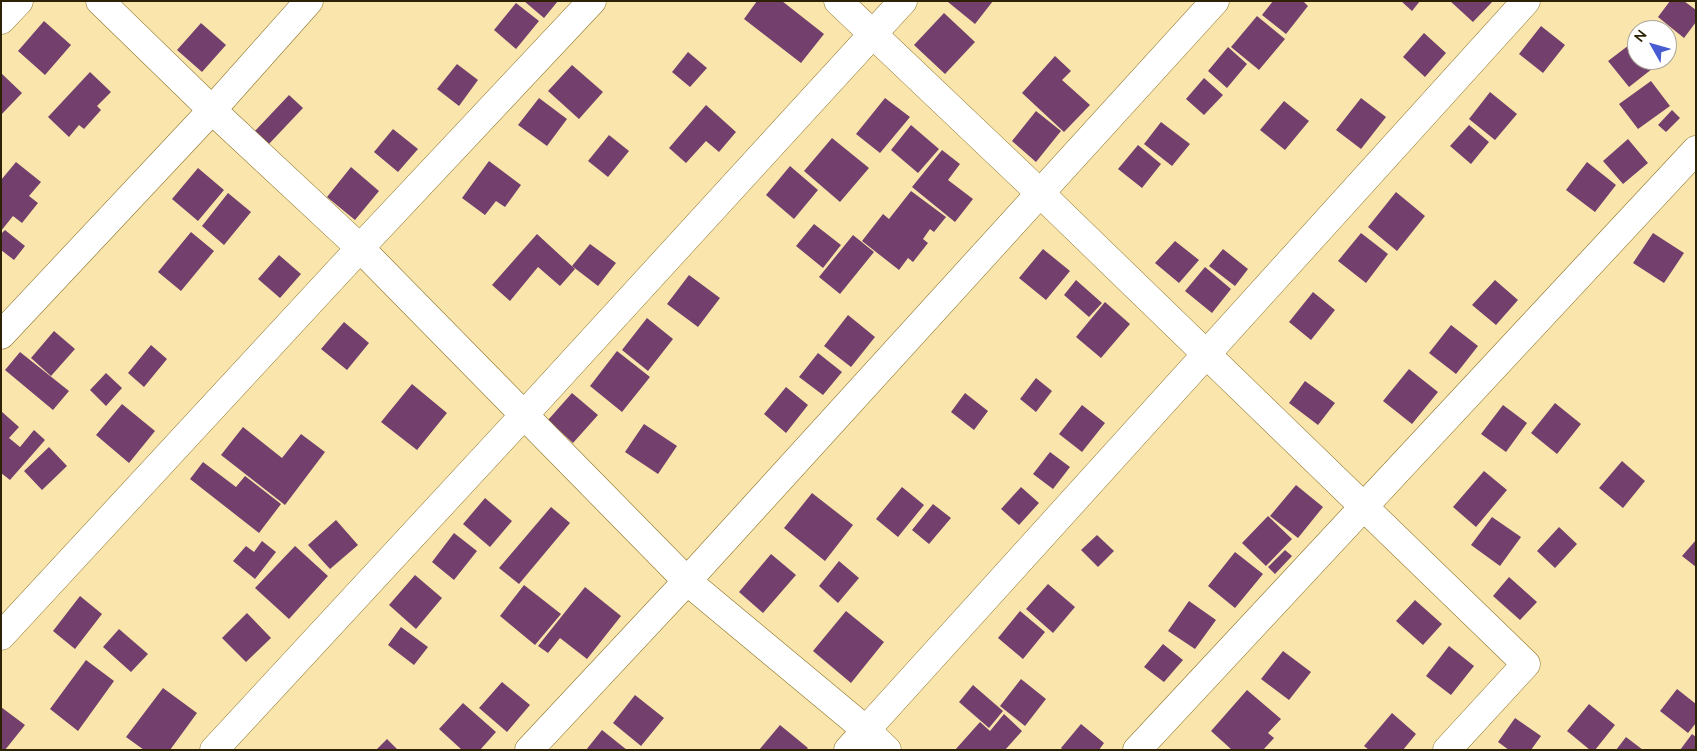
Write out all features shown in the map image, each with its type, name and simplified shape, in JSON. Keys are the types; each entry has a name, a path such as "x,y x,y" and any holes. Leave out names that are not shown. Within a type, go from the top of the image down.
{"street":[{"path":"1,20 19,1"},
{"path":"100,1 212,110 360,248 687,581 866,730 887,750"},
{"path":"1,335 212,110 309,1"},
{"path":"1,636 360,248 592,1"},
{"path":"838,1 1041,194 1526,664 1447,750"},
{"path":"214,750 903,1"},
{"path":"529,750 687,581 1215,1"},
{"path":"848,750 1526,1"},
{"path":"1137,750 1696,150"}],"building":[{"path":"524,1 558,1 544,18"},
{"path":"757,1 782,1 824,34 801,63 744,19"},
{"path":"949,1 993,1 975,24"},
{"path":"1273,1 1303,1 1308,6 1286,34 1262,15"},
{"path":"1401,1 1420,1 1412,11"},
{"path":"1450,1 1493,1 1473,22"},
{"path":"1670,1 1684,1 1696,10 1696,22 1684,38 1677,32 1677,20 1662,20 1658,17"},
{"path":"516,3 539,21 516,49 494,30"},
{"path":"944,13 975,42 945,74 914,45"},
{"path":"1257,16 1285,39 1259,70 1231,47"},
{"path":"44,21 71,45 45,75 18,51"},
{"path":"201,23 226,45 202,72 177,50"},
{"path":"1541,26 1565,45 1543,73 1519,54"},
{"path":"1424,33 1446,53 1425,77 1403,57"},
{"path":"1228,47 1247,64 1227,88 1208,71"},
{"path":"1627,47 1627,70 1651,70 1629,87 1608,61"},
{"path":"688,52 707,68 690,87 672,72"},
{"path":"1055,56 1071,71 1062,80 1090,105 1064,132 1022,93"},
{"path":"457,64 478,80 459,106 437,89"},
{"path":"572,65 603,92 579,119 548,91"},
{"path":"90,72 111,92 97,106 101,110 84,129 79,125 69,137 48,117"},
{"path":"1,73 22,93 1,115"},
{"path":"1204,78 1223,95 1204,115 1186,99"},
{"path":"1651,81 1670,106 1638,129 1619,104"},
{"path":"1490,92 1517,114 1495,140 1469,119"},
{"path":"289,95 303,108 268,145 254,132"},
{"path":"539,98 567,119 547,146 518,125"},
{"path":"885,98 910,117 880,153 856,134"},
{"path":"1361,98 1386,117 1361,149 1336,130"},
{"path":"1284,101 1309,121 1285,150 1260,130"},
{"path":"706,105 736,132 719,152 706,141 686,163 669,148"},
{"path":"1672,110 1680,118 1666,132 1658,125"},
{"path":"1036,111 1061,131 1036,162 1012,141"},
{"path":"1161,122 1190,144 1172,166 1144,144"},
{"path":"911,125 939,149 918,173 891,150"},
{"path":"1469,125 1489,142 1471,164 1450,146"},
{"path":"393,129 418,149 398,172 374,152"},
{"path":"609,135 629,151 608,177 588,161"},
{"path":"832,138 869,168 840,202 804,171"},
{"path":"1628,139 1648,163 1623,184 1603,161"},
{"path":"1138,145 1161,164 1142,188 1118,169"},
{"path":"942,150 960,164 948,180 973,199 955,222 912,187"},
{"path":"489,161 521,185 505,207 496,201 485,215 462,198"},
{"path":"16,162 41,182 29,196 38,203 22,223 13,216 1,231 1,180"},
{"path":"1587,162 1616,185 1595,212 1566,190"},
{"path":"790,166 818,190 794,219 766,195"},
{"path":"351,167 379,191 355,220 327,197"},
{"path":"198,168 224,190 198,221 172,199"},
{"path":"911,191 946,217 934,232 930,229 923,239 928,243 913,262 908,258 899,270 862,241 883,214 889,219"},
{"path":"1396,192 1425,216 1397,251 1368,227"},
{"path":"228,193 251,212 224,245 202,226"},
{"path":"814,224 841,245 823,268 796,246"},
{"path":"5,230 25,246 14,260 1,250 1,234"},
{"path":"191,232 214,251 181,291 158,272"},
{"path":"1361,233 1388,254 1366,283 1338,261"},
{"path":"1653,233 1684,253 1664,283 1633,263"},
{"path":"537,234 575,269 560,286 538,267 510,301 492,285"},
{"path":"853,235 874,252 840,294 819,277"},
{"path":"1175,241 1199,260 1179,283 1155,263"},
{"path":"590,244 616,263 598,286 572,266"},
{"path":"1043,249 1070,271 1046,300 1019,278"},
{"path":"1223,249 1248,269 1235,286 1209,266"},
{"path":"279,255 301,274 280,298 258,279"},
{"path":"1205,267 1231,289 1212,313 1185,291"},
{"path":"689,275 720,298 698,327 667,304"},
{"path":"1076,280 1102,303 1089,317 1064,295"},
{"path":"1495,280 1518,300 1496,325 1472,305"},
{"path":"1313,292 1335,310 1311,340 1289,322"},
{"path":"1105,302 1130,324 1101,358 1076,337"},
{"path":"848,315 875,337 851,367 824,346"},
{"path":"647,318 673,339 648,371 622,350"},
{"path":"344,322 369,343 347,370 321,349"},
{"path":"1451,325 1478,346 1456,374 1429,353"},
{"path":"54,331 75,349 51,376 31,358"},
{"path":"151,345 167,359 144,387 128,373"},
{"path":"617,351 650,377 622,412 590,386"},
{"path":"20,352 69,391 53,410 5,370"},
{"path":"818,353 842,372 823,395 799,377"},
{"path":"1409,369 1438,392 1412,424 1383,401"},
{"path":"106,373 122,388 106,406 90,390"},
{"path":"1036,378 1052,391 1036,412 1020,399"},
{"path":"1305,381 1335,403 1318,425 1289,403"},
{"path":"412,384 447,413 417,450 381,422"},
{"path":"786,387 808,405 786,433 764,414"},
{"path":"572,393 598,415 573,443 548,420"},
{"path":"965,393 988,411 974,430 951,412"},
{"path":"1555,403 1581,424 1557,454 1531,433"},
{"path":"122,404 155,431 129,463 96,435"},
{"path":"1082,405 1105,423 1082,452 1059,434"},
{"path":"1503,405 1527,423 1506,452 1481,434"},
{"path":"1,411 19,427 9,438 20,447 34,430 45,440 10,480 1,473"},
{"path":"644,424 677,446 658,474 625,452"},
{"path":"243,427 282,458 301,434 325,452 285,505 221,455"},
{"path":"49,447 67,466 42,490 24,471"},
{"path":"1050,452 1070,467 1053,489 1033,474"},
{"path":"1622,461 1645,481 1623,508 1599,488"},
{"path":"203,462 236,487 245,476 281,504 259,533 190,479"},
{"path":"1484,471 1507,490 1476,527 1453,507"},
{"path":"1296,485 1323,507 1298,538 1270,516"},
{"path":"902,487 924,505 898,537 876,519"},
{"path":"1021,487 1039,503 1019,525 1001,509"},
{"path":"812,493 853,525 825,561 784,528"},
{"path":"485,498 512,521 490,547 463,524"},
{"path":"933,504 951,518 929,544 912,530"},
{"path":"551,507 570,523 519,584 499,568"},
{"path":"1268,516 1292,539 1266,566 1242,543"},
{"path":"1492,517 1521,537 1500,566 1471,545"},
{"path":"336,520 358,545 330,569 308,545"},
{"path":"1559,527 1577,544 1555,568 1537,551"},
{"path":"454,533 477,551 454,580 432,562"},
{"path":"1097,535 1114,551 1098,567 1081,550"},
{"path":"1696,540 1696,567 1682,556"},
{"path":"262,541 276,552 255,579 233,561 246,546 254,552"},
{"path":"295,546 328,576 289,619 255,588"},
{"path":"1285,550 1292,556 1275,574 1268,567"},
{"path":"1235,552 1263,574 1235,608 1208,586"},
{"path":"771,554 796,575 763,613 739,592"},
{"path":"839,561 859,578 838,603 819,586"},
{"path":"415,575 442,598 416,629 389,605"},
{"path":"1509,577 1537,602 1520,620 1493,596"},
{"path":"1048,584 1075,607 1053,633 1026,609"},
{"path":"524,585 561,614 535,645 500,616"},
{"path":"585,587 621,616 587,659 560,638 548,653 538,646"},
{"path":"80,596 102,614 75,649 53,631"},
{"path":"1415,600 1442,624 1423,645 1396,621"},
{"path":"1189,601 1216,620 1195,649 1168,631"},
{"path":"846,611 884,642 851,683 813,651"},
{"path":"1020,611 1045,632 1023,659 998,638"},
{"path":"247,613 271,638 246,662 222,638"},
{"path":"401,627 428,647 414,665 388,645"},
{"path":"119,629 148,654 131,672 103,647"},
{"path":"1163,644 1183,660 1164,682 1144,667"},
{"path":"1449,646 1474,666 1451,695 1426,676"},
{"path":"1283,651 1311,672 1289,700 1261,679"},
{"path":"86,660 114,681 78,731 50,709"},
{"path":"1021,679 1046,699 1025,726 1000,706"},
{"path":"502,682 530,705 507,732 479,708"},
{"path":"973,685 1003,711 989,728 959,702"},
{"path":"163,688 197,713 170,750 144,750 126,737"},
{"path":"1677,689 1696,704 1696,723 1688,733 1660,711"},
{"path":"1247,690 1281,719 1268,733 1274,738 1263,750 1232,750 1211,731"},
{"path":"635,695 664,718 641,746 613,723"},
{"path":"463,703 496,732 480,750 462,750 439,729"},
{"path":"1589,704 1615,725 1595,750 1590,750 1567,731"},
{"path":"1,707 25,725 5,750 1,750"},
{"path":"1392,713 1416,734 1403,750 1369,750 1364,746"},
{"path":"1004,714 1022,731 1005,750 955,750 980,722 990,731"},
{"path":"1515,718 1541,736 1531,750 1509,750 1498,742"},
{"path":"1081,724 1104,743 1099,750 1063,750 1061,748"},
{"path":"780,725 808,748 806,750 759,750"},
{"path":"602,730 627,750 586,750"},
{"path":"1692,734 1696,737 1696,750 1680,750"},
{"path":"1626,737 1643,750 1616,750"},
{"path":"387,739 398,750 376,750"}]}
